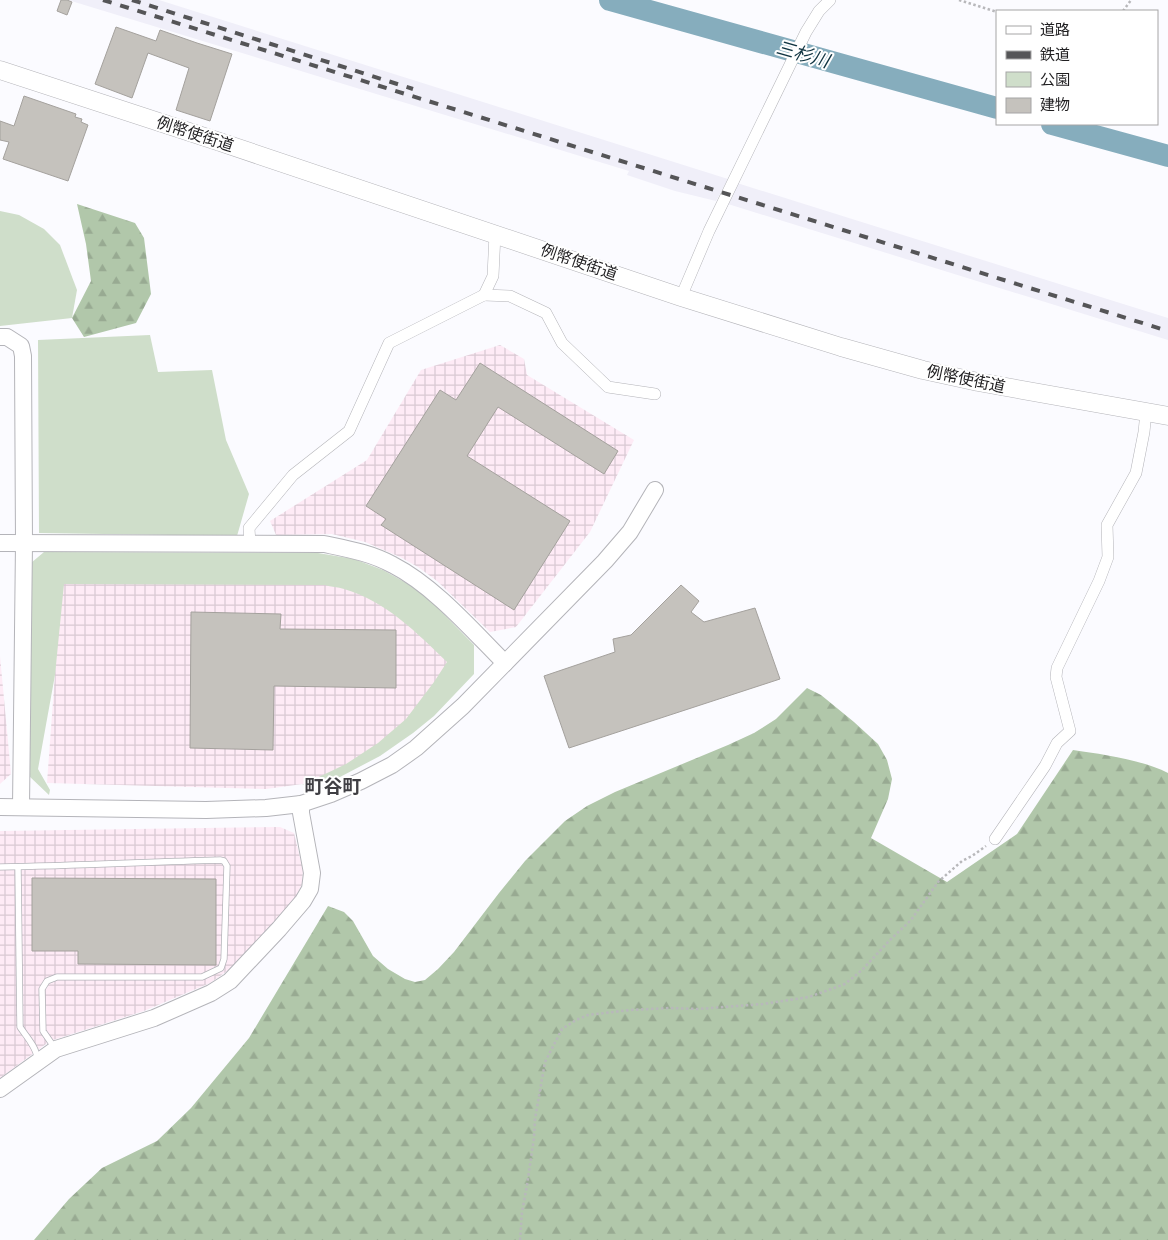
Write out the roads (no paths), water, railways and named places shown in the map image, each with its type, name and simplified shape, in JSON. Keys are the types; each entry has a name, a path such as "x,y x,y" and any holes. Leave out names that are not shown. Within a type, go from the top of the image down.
{"main road":[{"name":"例幣使街道","path":"0,70 230,145 681,297 841,347 923,370 978,382 1168,416"}],"street":[{"path":"681,297 709,231 806,32 819,11 830,0"},
{"path":"484,294 493,276 495,234"},
{"path":"250,544 249,528 293,475 349,431 389,343 484,294 510,296 546,313 562,343 608,387 655,394"},
{"path":"0,337 7,337 21,346 23,356 24,543 21,807"},
{"path":"995,839 1045,766 1057,743 1070,731 1056,677 1058,668 1099,581 1108,557 1107,525 1136,473 1146,412"},
{"path":"0,807 206,810 266,808 301,804 361,781 392,765 416,748 463,706 605,561 630,532 655,490"},
{"path":"0,543 324,544 352,550 392,564 411,575 444,603 504,662"},
{"path":"0,1089 56,1050 154,1018 211,993 230,981 279,929 303,901 310,889 312,873 301,804"}],"lane":[{"path":"0,867 220,860 224,860 226,866 224,959 221,968 202,977 57,976 47,981 42,989 42,1031 56,1050"},
{"path":"18,867 20,1027 37,1051 38,1062"}],"waterway":[{"name":"三杉川","path":"610,0 996,108"},
{"name":"三杉川","path":"1056,125 1168,156"}],"railway":[{"path":"103,0 1168,331"},
{"path":"132,0 413,89"}],"district":[{"name":"町谷町","path":"333,786"}]}
